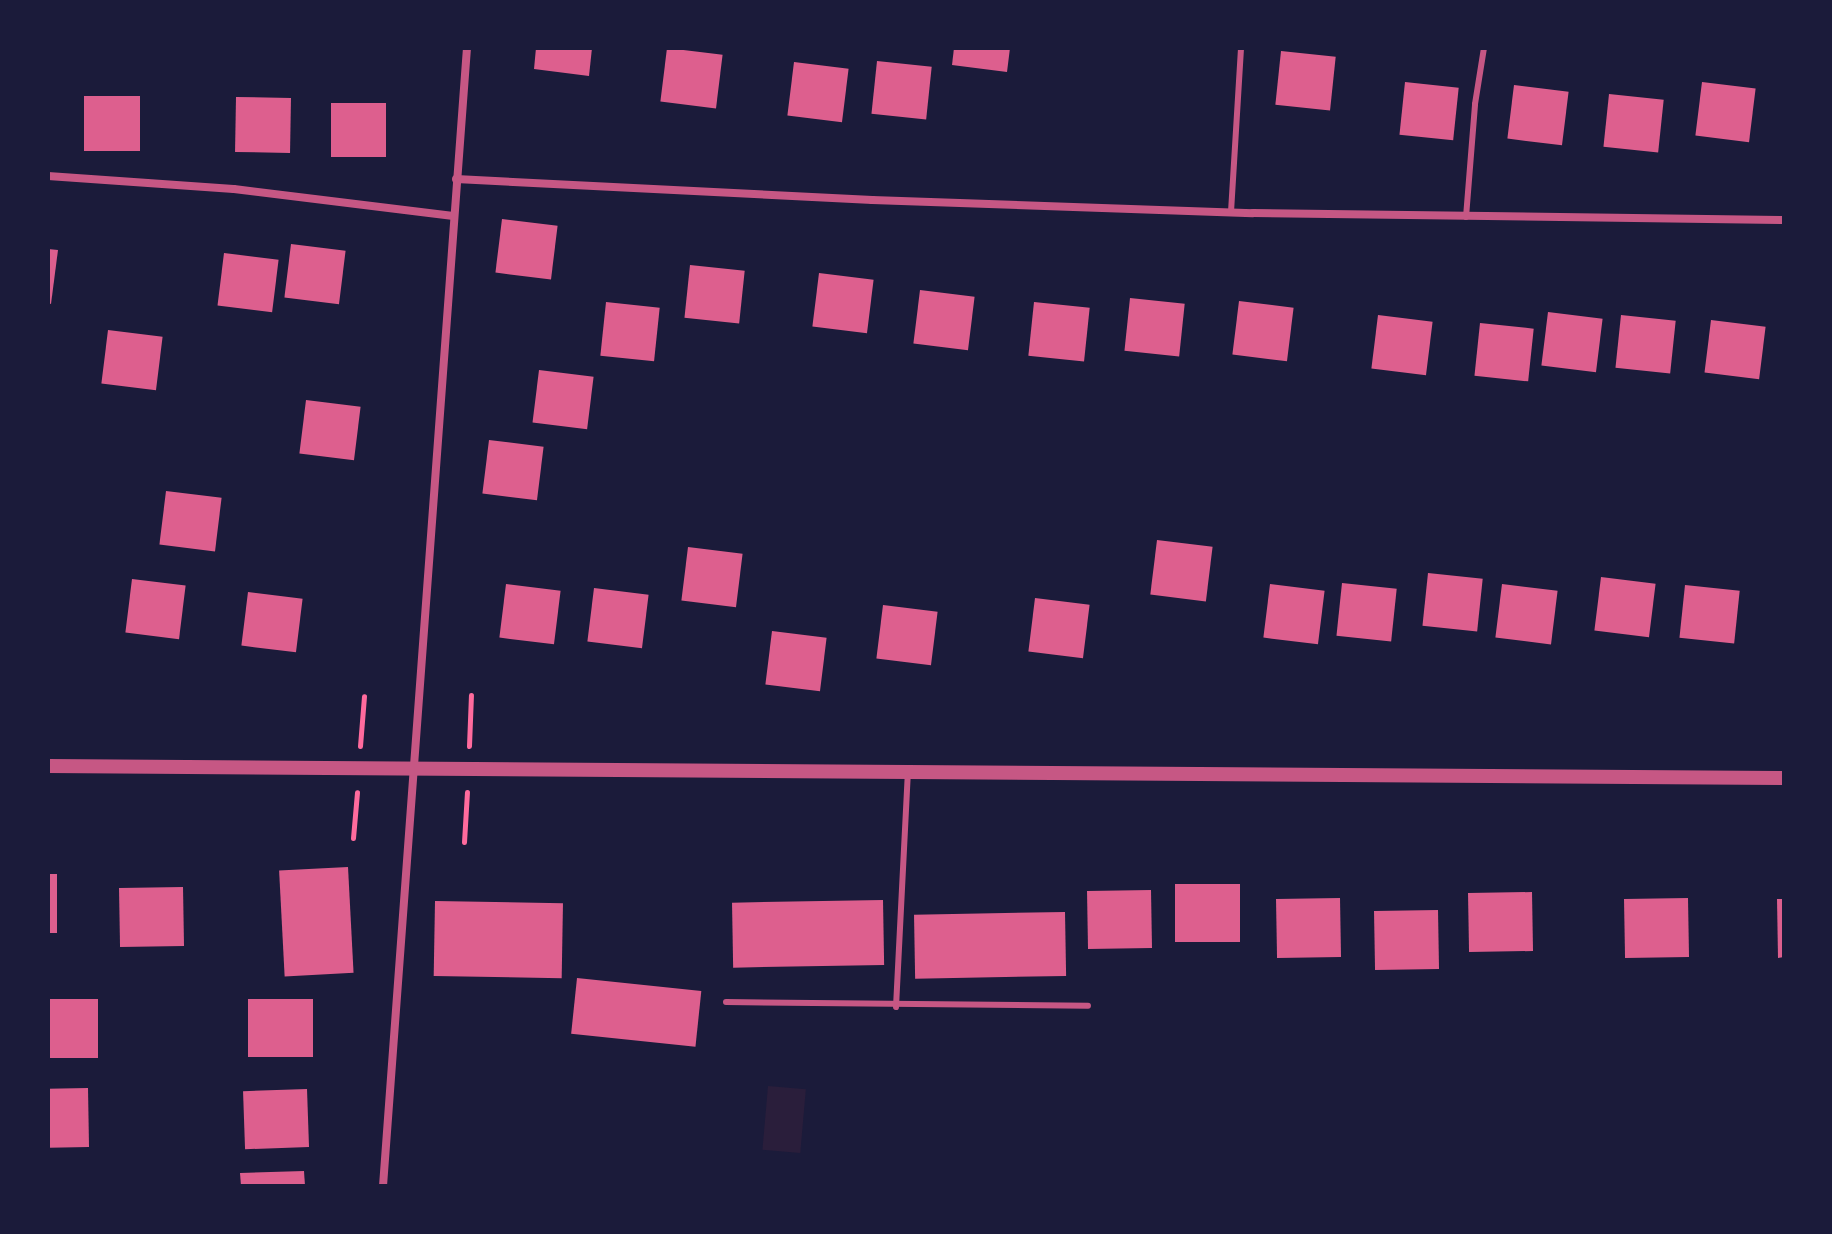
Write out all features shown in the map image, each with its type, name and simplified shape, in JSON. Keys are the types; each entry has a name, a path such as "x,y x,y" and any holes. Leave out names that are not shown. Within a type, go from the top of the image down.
{"street":[{"path":"383,1186 411,770 467,48"},
{"path":"48,176 234,189 453,216"},
{"path":"456,179 872,200 1231,212 1784,220"},
{"path":"48,766 1784,778"}],"lane":[{"path":"1231,212 1241,48"},
{"path":"1466,217 1475,104 1484,48"},
{"path":"896,1007 908,773"},
{"path":"726,1002 896,1007 1088,1006"}],"shaded area":[{"path":"768,1086 806,1089 800,1153 762,1150"}],"building":[{"path":"536,48 592,48 589,76 534,69"},
{"path":"667,48 723,55 716,108 660,102"},
{"path":"954,48 1010,48 1007,72 952,65"},
{"path":"1281,51 1336,57 1330,110 1275,105"},
{"path":"877,61 932,67 926,119 871,114"},
{"path":"794,62 849,69 842,122 787,116"},
{"path":"1405,82 1459,88 1453,140 1399,135"},
{"path":"1702,82 1756,89 1749,142 1695,136"},
{"path":"1514,85 1569,92 1562,145 1507,139"},
{"path":"1609,94 1664,100 1658,152 1603,147"},
{"path":"84,96 140,96 140,151 84,151"},
{"path":"236,97 291,98 290,153 235,152"},
{"path":"331,103 386,103 386,157 331,157"},
{"path":"502,219 558,226 551,279 495,273"},
{"path":"291,244 346,251 339,304 284,298"},
{"path":"48,249 58,250 51,304 48,303"},
{"path":"224,253 279,260 272,312 218,306"},
{"path":"690,265 745,271 739,323 684,318"},
{"path":"819,273 874,280 867,333 812,327"},
{"path":"920,290 975,297 968,350 913,344"},
{"path":"1130,298 1185,304 1179,356 1124,351"},
{"path":"1239,301 1294,308 1287,361 1232,355"},
{"path":"606,302 660,308 654,361 600,356"},
{"path":"1034,302 1090,308 1084,362 1028,356"},
{"path":"1548,312 1603,319 1596,372 1541,366"},
{"path":"1378,315 1433,322 1426,375 1371,369"},
{"path":"1621,315 1676,321 1670,373 1615,368"},
{"path":"1711,320 1766,327 1759,379 1705,373"},
{"path":"1480,323 1534,329 1528,381 1474,376"},
{"path":"108,330 163,337 156,390 101,384"},
{"path":"539,370 594,377 587,429 533,423"},
{"path":"306,400 361,407 354,460 299,454"},
{"path":"489,440 544,447 537,500 482,494"},
{"path":"166,491 222,498 215,551 159,545"},
{"path":"1157,540 1213,547 1206,601 1150,595"},
{"path":"688,547 743,554 736,607 681,601"},
{"path":"1428,573 1483,579 1477,631 1422,626"},
{"path":"1601,577 1656,584 1649,637 1594,631"},
{"path":"132,579 186,586 179,639 125,633"},
{"path":"1342,583 1397,589 1391,641 1336,636"},
{"path":"506,584 561,591 554,644 499,638"},
{"path":"1270,584 1325,591 1318,644 1263,638"},
{"path":"1502,584 1558,591 1551,644 1495,638"},
{"path":"1685,585 1740,591 1734,643 1679,638"},
{"path":"594,588 649,595 642,648 587,642"},
{"path":"248,592 303,599 296,652 241,646"},
{"path":"1035,598 1090,605 1083,658 1028,652"},
{"path":"883,605 938,612 931,665 876,659"},
{"path":"772,631 827,638 820,691 765,685"},
{"path":"348,867 354,973 285,976 279,871"},
{"path":"48,874 57,874 57,933 48,933"},
{"path":"1175,884 1240,884 1240,942 1175,942"},
{"path":"183,887 184,946 120,947 119,888"},
{"path":"1151,890 1152,948 1088,949 1087,891"},
{"path":"1532,892 1533,951 1469,952 1468,893"},
{"path":"1340,898 1341,957 1277,958 1276,899"},
{"path":"1688,898 1689,957 1625,958 1624,899"},
{"path":"1777,899 1784,899 1784,957 1778,958"},
{"path":"883,900 884,965 733,968 732,903"},
{"path":"435,901 563,903 562,978 434,976"},
{"path":"1438,910 1439,969 1375,970 1374,911"},
{"path":"1065,912 1066,976 915,979 914,915"},
{"path":"577,978 701,991 695,1047 571,1034"},
{"path":"48,999 98,999 98,1058 48,1058"},
{"path":"248,999 313,999 313,1057 248,1057"},
{"path":"88,1088 89,1147 49,1148 48,1089"},
{"path":"307,1089 309,1147 245,1149 243,1091"},
{"path":"304,1171 305,1186 241,1186 240,1173"}]}
